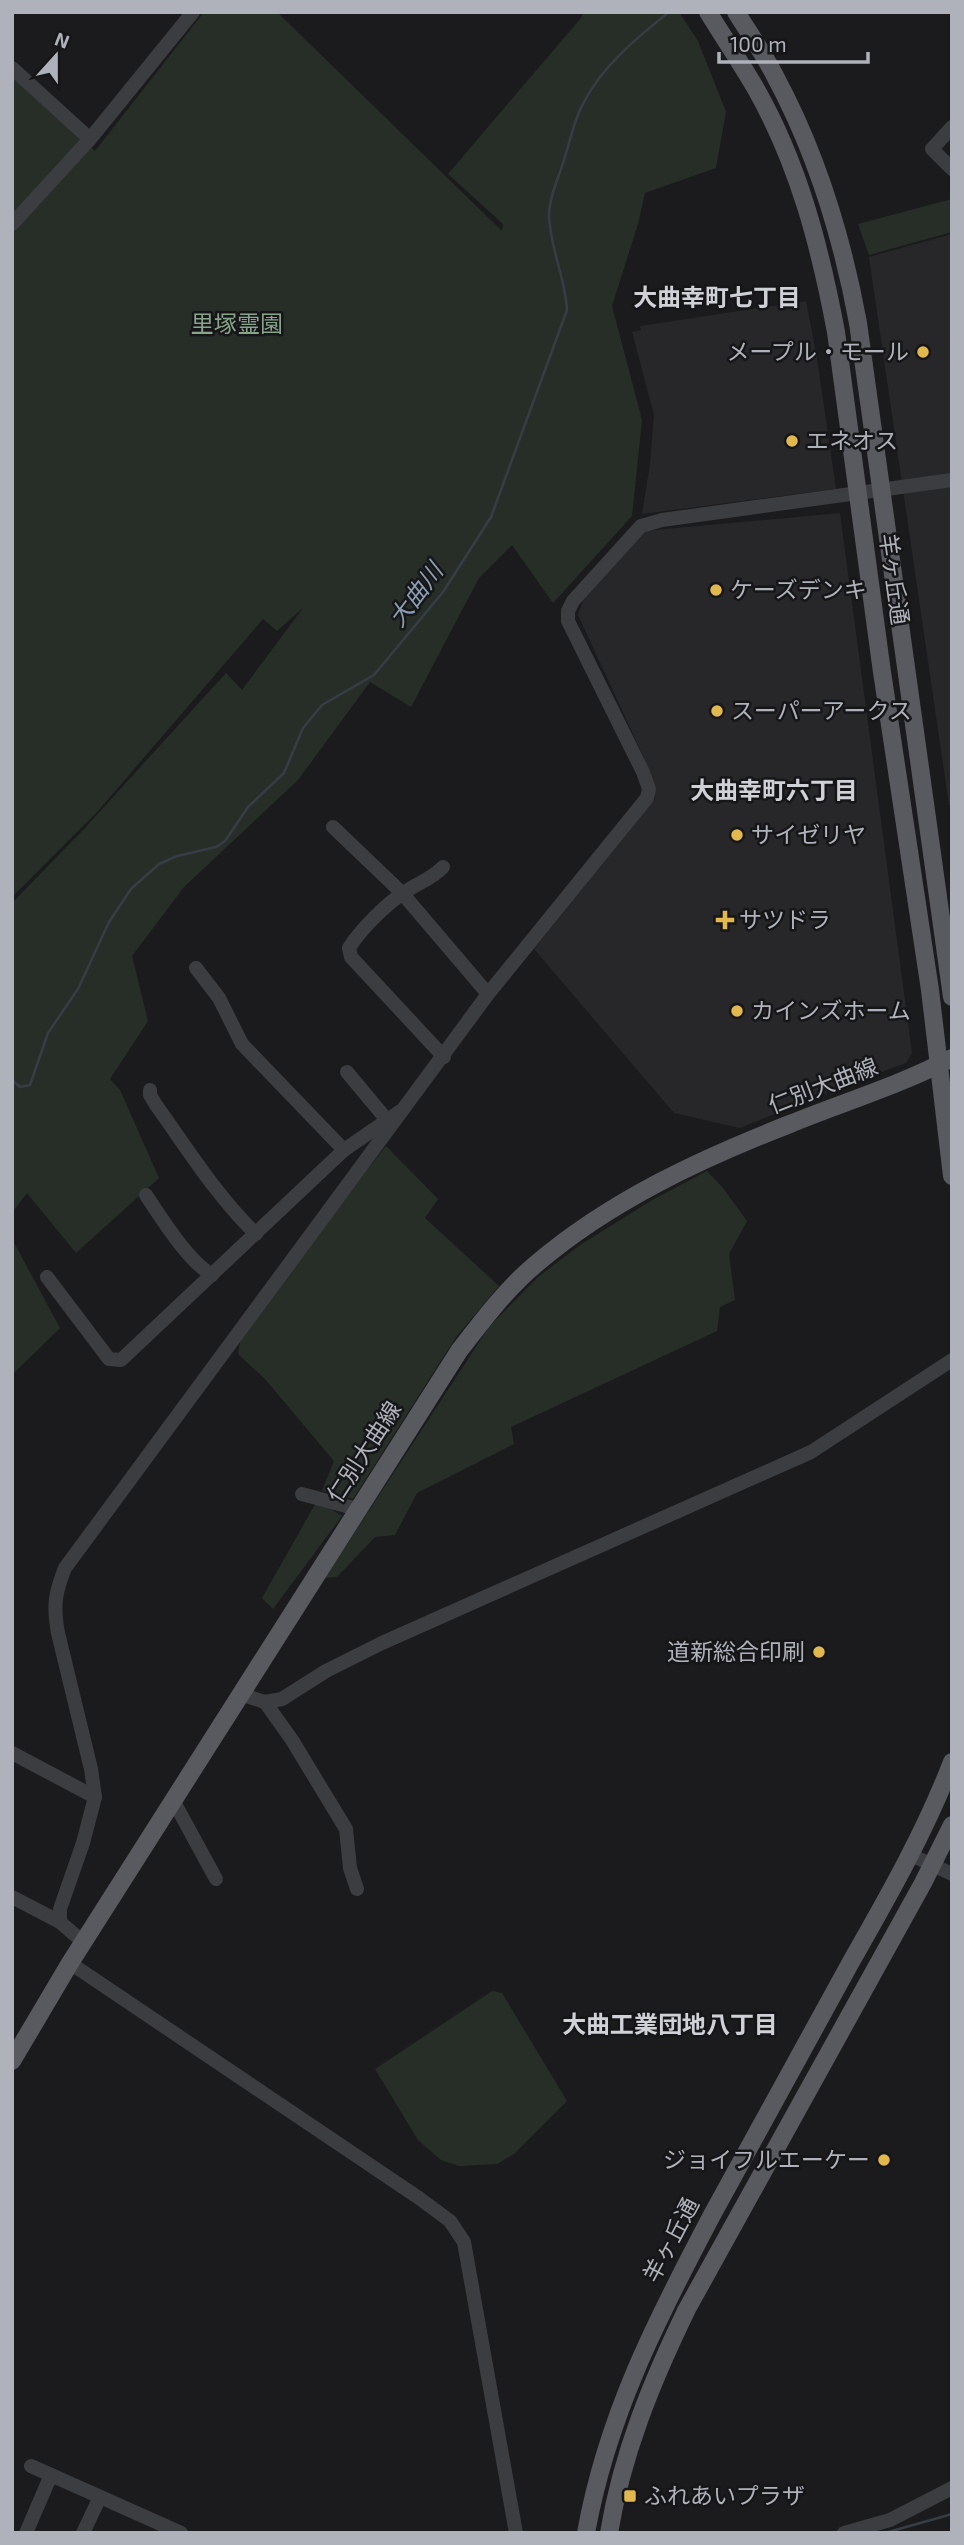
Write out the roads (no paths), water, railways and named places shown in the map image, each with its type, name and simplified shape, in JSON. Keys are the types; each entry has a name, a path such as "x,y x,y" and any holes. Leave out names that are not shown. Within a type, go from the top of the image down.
{"main road":[{"name":"羊ヶ丘通","path":"736,12 775,74 808,144 825,188 848,269 858,323 952,997"},
{"name":"羊ヶ丘通","path":"710,15 756,89 803,194 817,241 836,332 930,990 945,1062 952,1177"},
{"name":"仁別大曲線","path":"15,2049 459,1351 481,1322 534,1265 597,1218 670,1176 788,1125 916,1077 945,1062"},
{"name":"羊ヶ丘通","path":"586,2533 604,2452 624,2395 661,2312 911,1855 937,1802 952,1762"},
{"name":"羊ヶ丘通","path":"609,2533 614,2502 635,2428 656,2373 699,2286 952,1825"}],"street":[{"path":"13,222 90,139 192,12"},
{"path":"12,68 90,139"},
{"path":"952,127 932,149 952,169"},
{"path":"60,1922 60,1909 83,1843 95,1797 91,1769 67,1676 54,1611 56,1591 65,1568 488,994 646,798 649,789 643,772 568,621 568,611 573,601 641,526 662,520 952,480"},
{"path":"333,827 402,893 488,994"},
{"path":"443,867 436,874 402,893 356,937 349,948 351,957 443,1057"},
{"path":"196,968 219,998 242,1044 344,1150"},
{"path":"348,1072 387,1120"},
{"path":"150,1090 150,1096 199,1166 240,1219 256,1234"},
{"path":"47,1277 109,1359 121,1360 344,1150 408,1105"},
{"path":"146,1195 163,1222 189,1242 201,1268 212,1275"},
{"path":"240,1694 265,1702 282,1699 326,1671 382,1643 811,1452 952,1360"},
{"path":"302,1494 357,1509"},
{"path":"265,1702 292,1740 346,1829 351,1868 357,1888"},
{"path":"12,1753 95,1797"},
{"path":"173,1800 216,1879"},
{"path":"911,1855 952,1874"},
{"path":"12,1897 60,1922 83,1942"},
{"path":"70,1962 450,2221 464,2242 516,2533"},
{"path":"31,2466 181,2533"},
{"path":"26,2533 51,2475"},
{"path":"844,2533 890,2520 952,2488"},
{"path":"83,2533 100,2497"},
{"path":"144,2533 150,2519"}],"waterway":[{"name":"大曲川","path":"12,1080 20,1087 30,1085 48,1033 78,989 109,922 131,889 159,864 177,856 216,847 225,841 248,807 284,773 303,728 322,705 374,675 443,592 491,517 567,310 552,239 549,209 574,124 592,89 611,64 669,12"},
{"path":"885,2533 952,2514"}],"place":[{"name":"メープル・モール","path":"923,352"},
{"name":"エネオス","path":"792,441"},
{"name":"ケーズデンキ","path":"716,590"},
{"name":"スーパーアークス","path":"717,711"},
{"name":"サイゼリヤ","path":"737,835"},
{"name":"サツドラ","path":"725,920"},
{"name":"カインズホーム","path":"737,1011"},
{"name":"道新総合印刷","path":"819,1652"},
{"name":"ジョイフルエーケー","path":"884,2160"},
{"name":"ふれあいプラザ","path":"630,2496"}],"district":[{"name":"大曲幸町七丁目","path":"717,298"},
{"name":"大曲幸町六丁目","path":"774,791"},
{"name":"大曲工業団地八丁目","path":"670,2025"}],"park label":[{"name":"里塚霊園","path":"237,324"}]}
